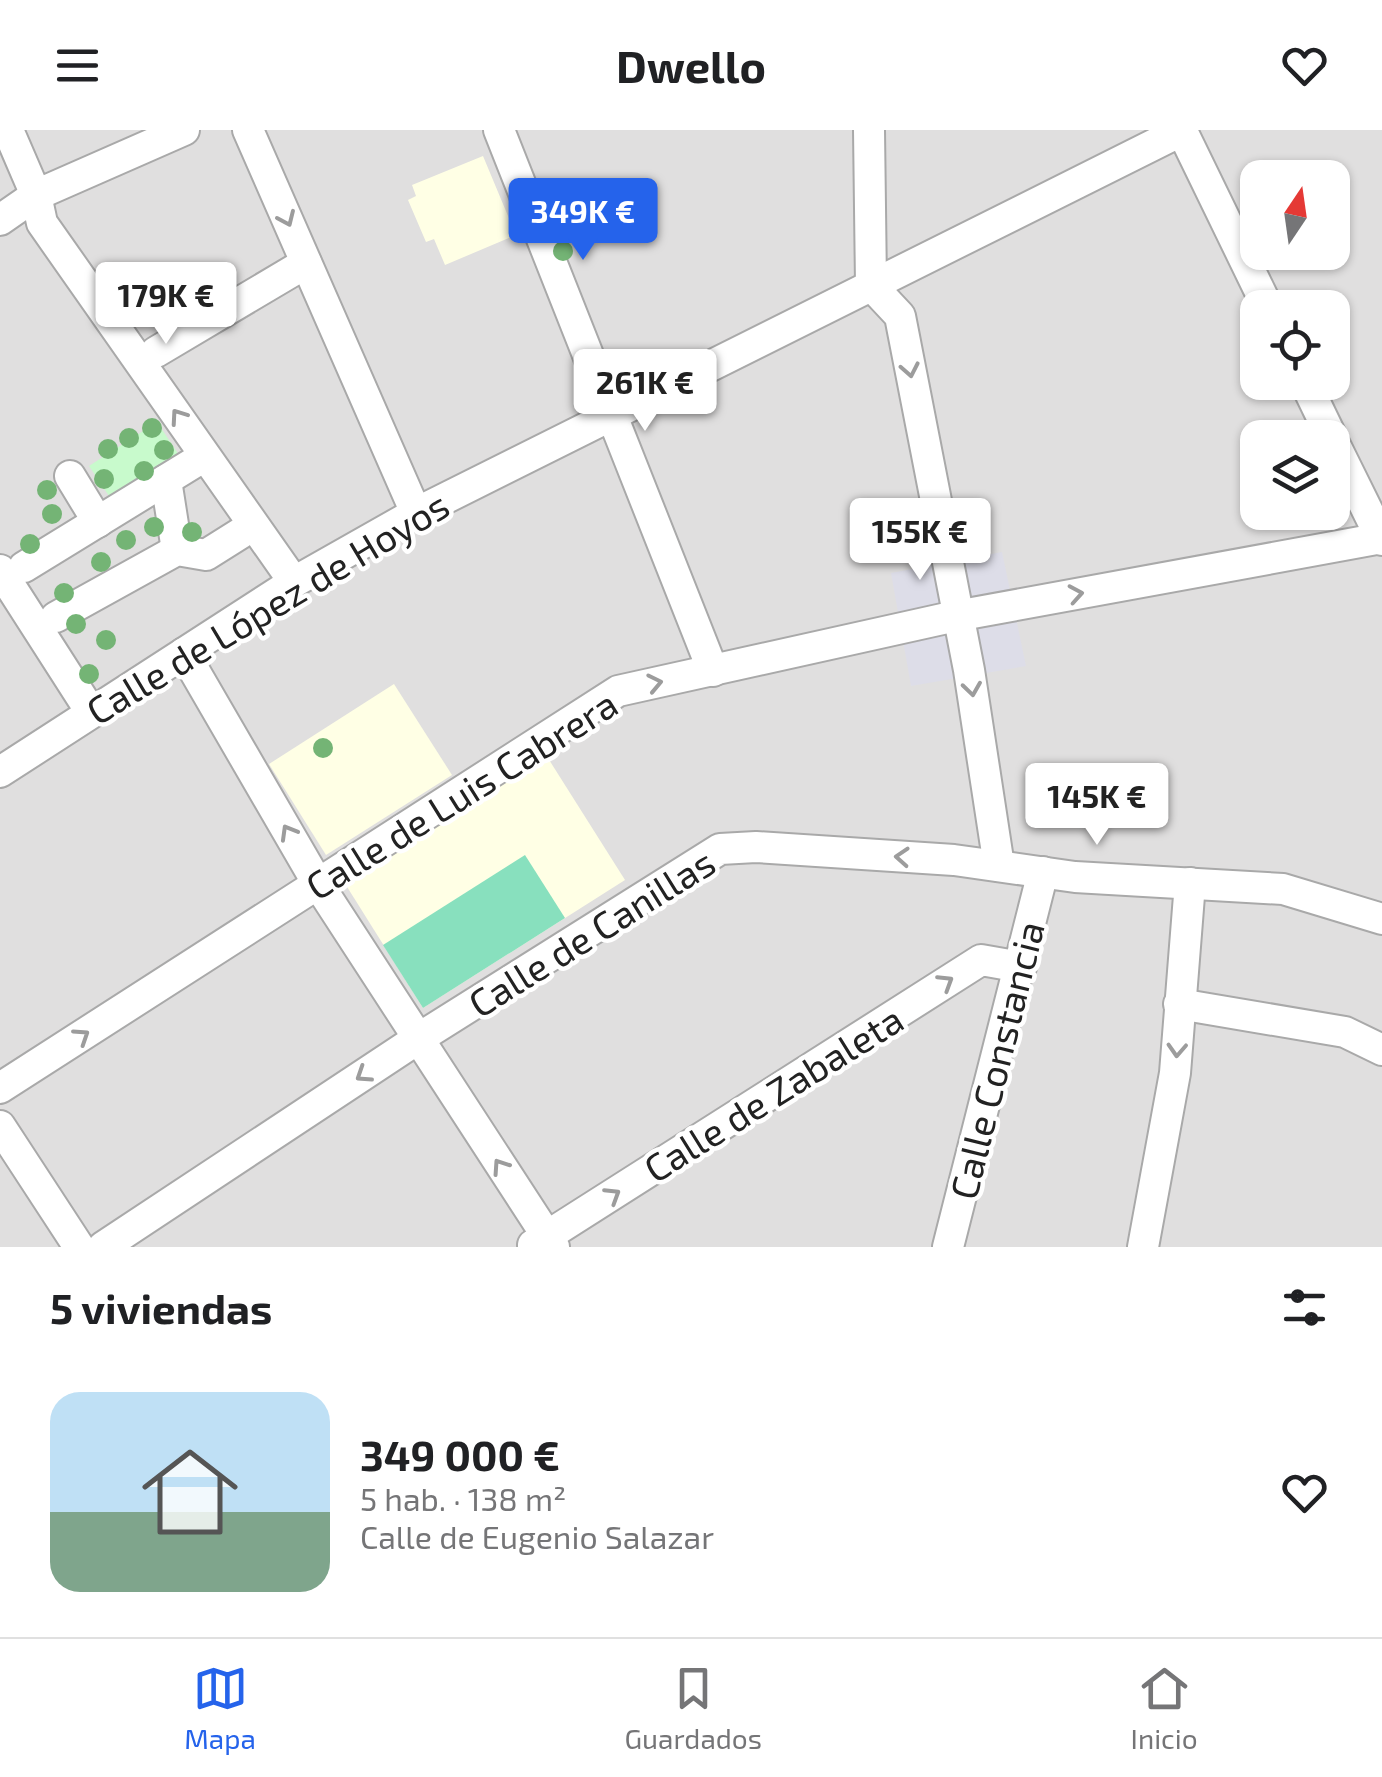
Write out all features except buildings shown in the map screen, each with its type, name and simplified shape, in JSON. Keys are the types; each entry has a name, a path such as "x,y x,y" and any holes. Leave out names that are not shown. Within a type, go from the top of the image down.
{"street":[{"path":"8,130 36,195 42,222 294,582"},
{"path":"0,220 36,195 184,130"},
{"path":"248,130 416,513"},
{"path":"499,130 713,670"},
{"path":"869,130 871,285 900,316 956,616 970,670 998,866"},
{"path":"1183,130 1259,290"},
{"name":"Calle de López de Hoyos","path":"0,772 294,582 416,513 1183,130"},
{"path":"156,352 306,263"},
{"path":"91,712 12,568 98,522 195,462"},
{"path":"1350,474 1382,539"},
{"path":"70,476 98,522"},
{"path":"166,480 177,550"},
{"path":"56,617 177,550 206,555 241,532"},
{"name":"Calle de Luis Cabrera","path":"0,1088 618,691 956,616 1382,539"},
{"path":"184,653 318,884 544,1243"},
{"name":"Calle de Canillas","path":"103,1247 416,1040 720,849 756,846 1282,889 1382,920"},
{"name":"Calle Constancia","path":"948,1247 1043,872"},
{"path":"1143,1247 1176,1073 1190,883"},
{"name":"Calle de Zabaleta","path":"544,1243 981,960 1021,967"},
{"path":"1179,1004 1345,1032 1382,1050"},
{"path":"0,1126 79,1247"}],"shaded area":[{"path":"0,130 1382,130 1382,1247 0,1247"},
{"path":"483,156 516,235 445,265 434,239 426,242 408,200 416,196 412,185"},
{"path":"1002,552 1026,666 911,686 891,573"},
{"path":"394,684 452,775 326,855 269,764"},
{"path":"546,755 625,880 423,1008 344,882"}],"green space":[{"path":"157,422 183,461 115,505 89,466"},
{"path":"525,855 565,918 423,1008 383,945"}]}
